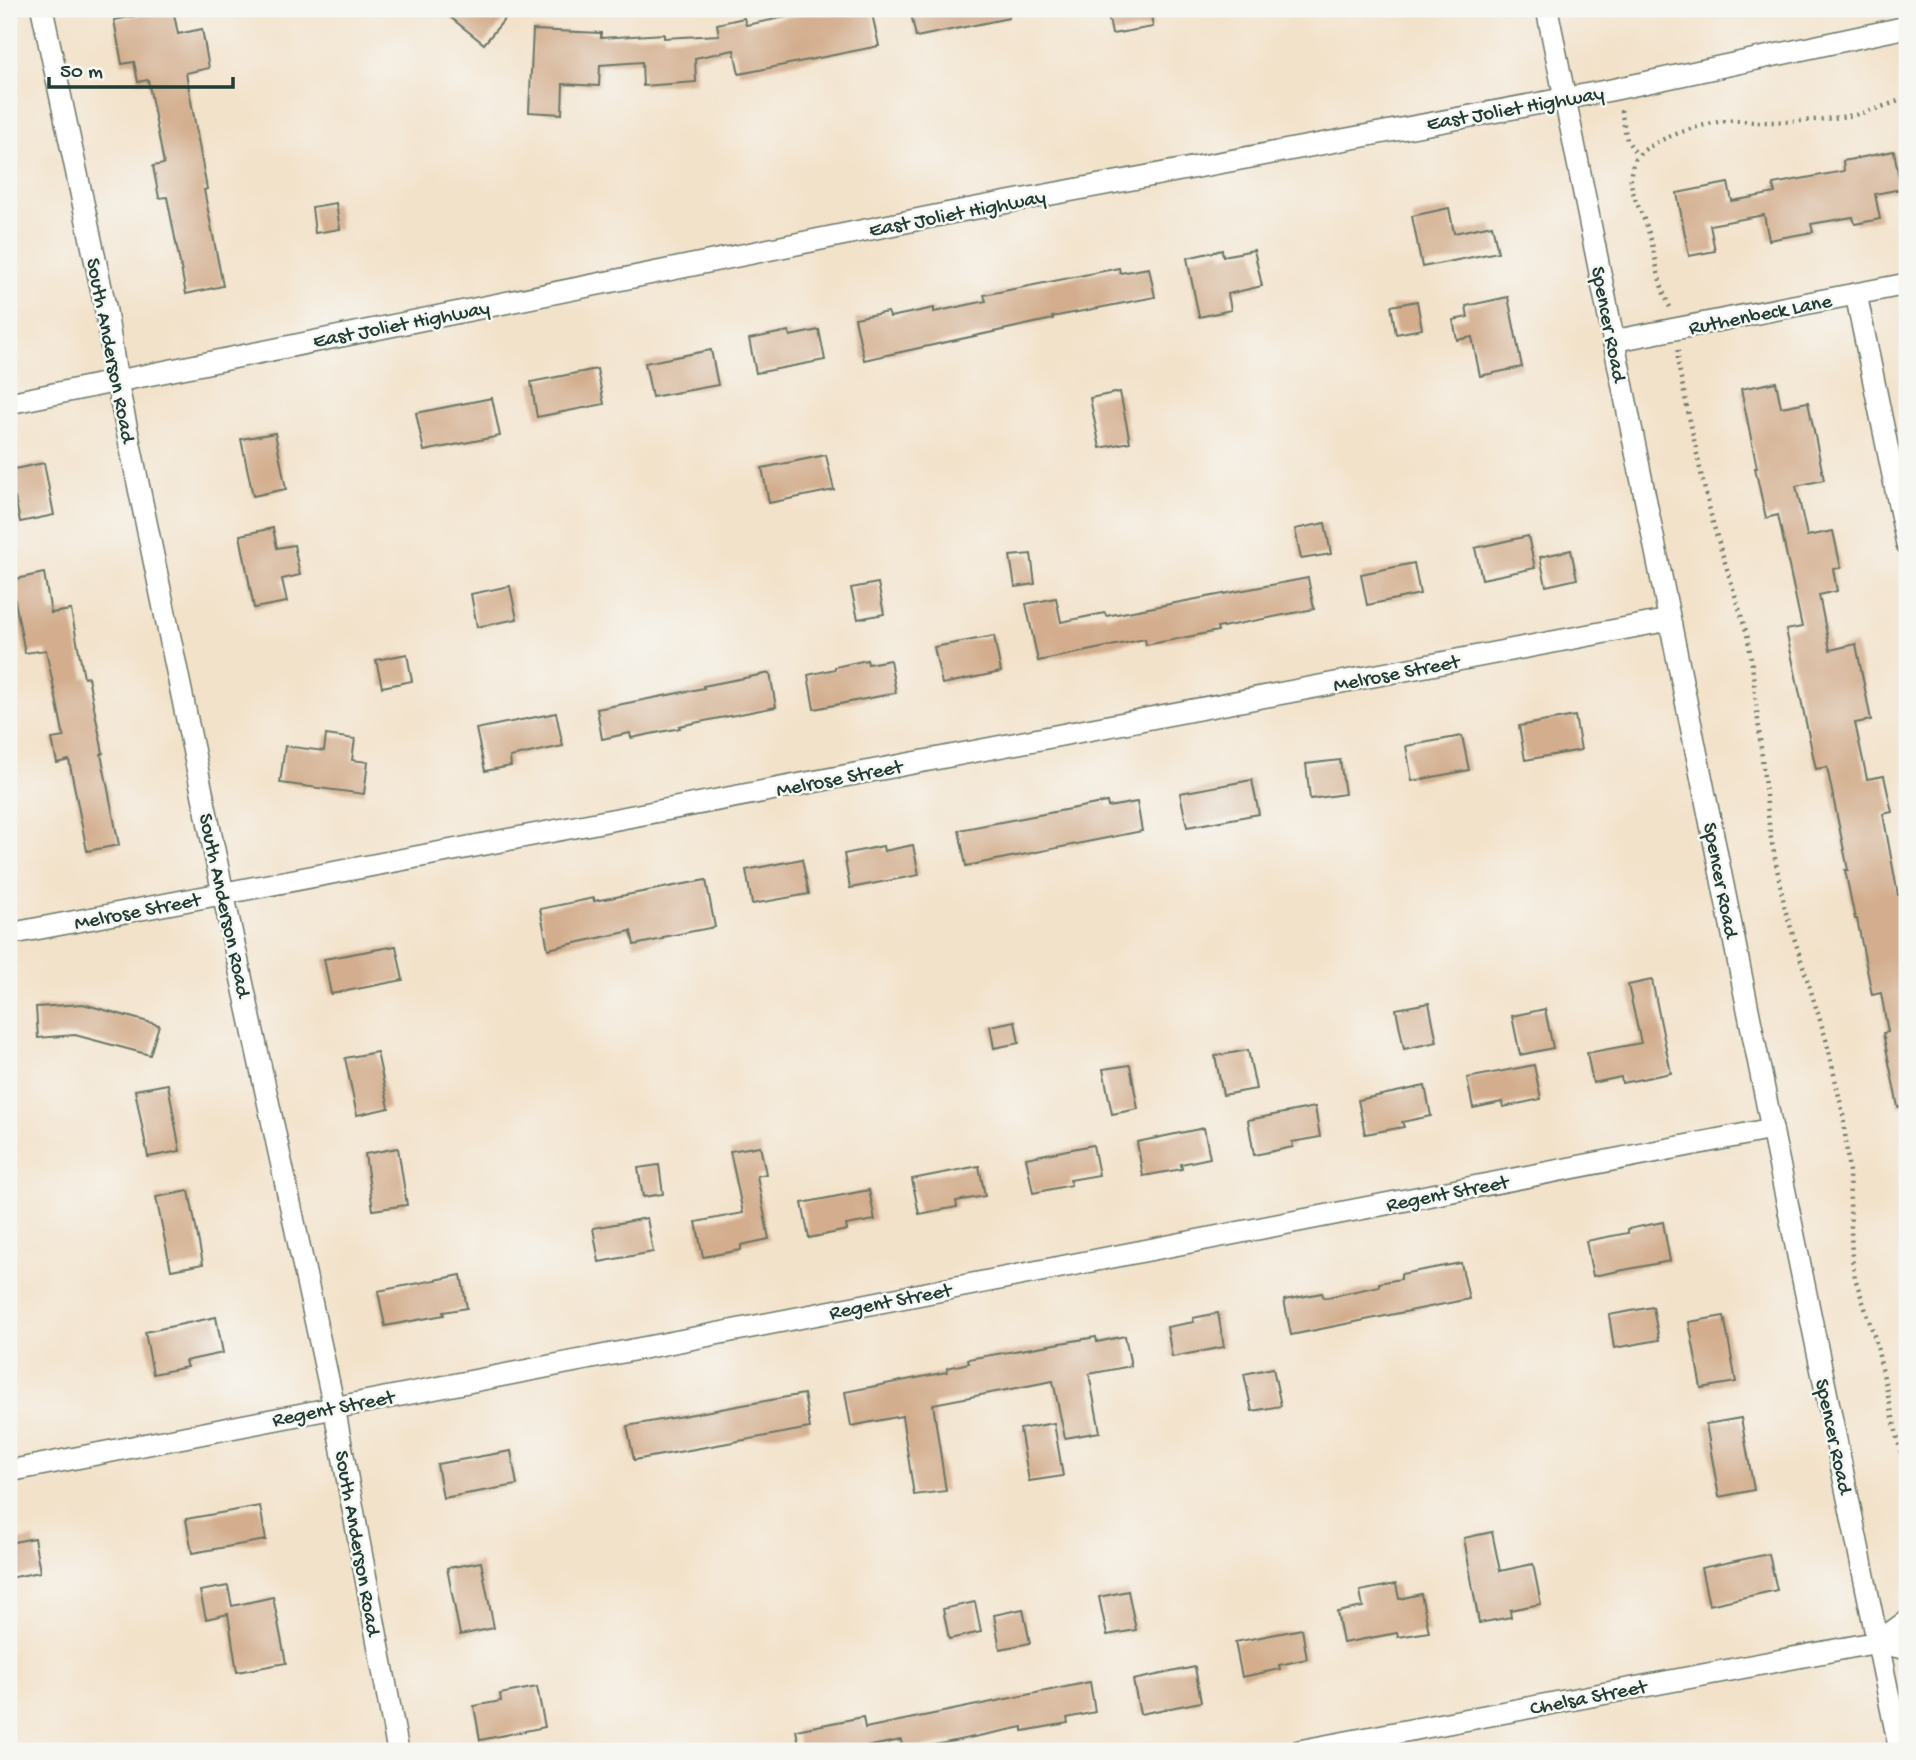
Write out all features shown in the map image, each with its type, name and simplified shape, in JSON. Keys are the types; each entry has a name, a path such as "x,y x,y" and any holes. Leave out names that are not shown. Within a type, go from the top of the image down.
{"street":[{"name":"South Anderson Road","path":"42,9 106,311 117,382 223,893 334,1407 398,1751"},
{"name":"Spencer Road","path":"1547,9 1900,1751"},
{"name":"East Joliet Highway","path":"9,403 955,212 1611,90 1907,27"},
{"name":"Ruthenbeck Lane","path":"1613,341 1907,285"},
{"path":"1856,294 1907,544"},
{"name":"Melrose Street","path":"9,934 1669,620"},
{"name":"Regent Street","path":"9,1471 1772,1129"},
{"path":"1878,1642 1907,1621"},
{"path":"1878,1642 1907,1649"},
{"name":"Chelsa Street","path":"1299,1751 1878,1642"}],"path":[{"path":"1611,90 1621,111 1627,140 1637,155"},
{"path":"1907,98 1844,117 1770,122 1728,120 1707,124 1664,139 1637,155 1632,165 1631,189 1648,231 1662,292 1671,309 1678,364 1702,478 1747,634 1770,833 1794,941 1826,1039 1843,1114 1855,1278 1875,1338 1907,1480"}],"building":[{"path":"173,9 178,34 202,29 209,68 186,73 207,189 204,190 223,286 186,294 167,197 159,198 153,166 164,164 148,80 138,82 134,62 122,64 114,20"},
{"path":"440,9 513,9 484,44"},
{"path":"805,9 871,9 879,46 739,74 734,50 695,58 696,82 643,86 642,62 600,65 599,86 563,84 562,114 529,112 533,30 601,33 601,38 664,34 664,38 719,35 717,24 744,18 746,25 806,13"},
{"path":"910,9 1008,9 1009,18 916,37"},
{"path":"1107,9 1150,9 1153,27 1112,34"},
{"path":"1894,151 1901,189 1875,194 1880,219 1855,224 1853,217 1811,224 1813,232 1769,240 1764,215 1710,225 1715,251 1689,256 1677,193 1728,183 1732,201 1775,193 1773,184 1844,171 1843,161"},
{"path":"336,203 340,229 315,233 312,207"},
{"path":"1449,208 1454,233 1492,225 1498,252 1422,267 1412,216"},
{"path":"1222,250 1223,256 1254,250 1262,286 1228,294 1231,310 1199,317 1187,258"},
{"path":"1119,268 1120,273 1149,268 1155,297 1052,317 1053,319 864,360 855,318 888,312 890,317 934,308 934,312 986,301 984,295"},
{"path":"1508,297 1522,367 1480,376 1472,337 1457,340 1453,320 1468,317 1466,306"},
{"path":"1417,301 1422,329 1396,334 1391,306"},
{"path":"819,330 825,360 756,373 749,339 789,331 790,336"},
{"path":"711,350 718,385 652,397 645,363"},
{"path":"597,369 604,404 537,417 531,382"},
{"path":"1776,382 1781,407 1808,402 1824,480 1796,486 1807,536 1833,531 1841,568 1833,569 1837,591 1819,595 1830,650 1856,644 1871,720 1855,723 1867,779 1884,776 1892,812 1883,814 1898,895 1907,893 1907,1106 1898,1107 1883,1033 1888,1032 1881,993 1872,995 1845,870 1848,870 1827,767 1816,769 1786,630 1802,627 1778,515 1766,518 1755,468 1741,389"},
{"path":"1120,392 1130,442 1100,448 1090,398"},
{"path":"492,398 500,436 424,451 416,413"},
{"path":"275,433 286,489 253,496 241,439"},
{"path":"826,455 834,490 769,503 762,468"},
{"path":"44,463 54,515 20,522 15,498 9,500 9,470"},
{"path":"1325,523 1331,554 1301,559 1295,529"},
{"path":"273,528 277,548 294,545 300,575 282,579 287,602 254,608 240,535"},
{"path":"1528,536 1535,568 1482,579 1475,548"},
{"path":"1571,550 1577,579 1546,586 1540,557"},
{"path":"1031,554 1035,584 1015,587 1010,556"},
{"path":"1414,563 1420,594 1367,605 1361,574"},
{"path":"44,573 51,613 71,610 84,678 88,677 119,845 87,851 69,760 57,763 52,739 64,737 46,650 25,653 11,580"},
{"path":"1308,578 1314,609 1146,645 1145,639 1038,661 1026,604 1056,598 1061,622"},
{"path":"878,583 884,614 858,619 851,588"},
{"path":"510,586 517,619 477,627 471,594"},
{"path":"994,636 1001,672 942,684 934,647"},
{"path":"407,654 412,681 382,687 376,660"},
{"path":"867,660 868,664 890,660 896,693 814,709 808,675"},
{"path":"770,673 776,707 631,738 630,733 602,739 597,709"},
{"path":"556,713 563,746 510,757 511,766 485,771 476,729"},
{"path":"1575,716 1581,750 1525,760 1519,726"},
{"path":"326,735 355,739 352,760 368,762 364,794 280,783 285,746 324,751"},
{"path":"1462,736 1469,770 1412,781 1406,746"},
{"path":"1340,760 1345,794 1310,799 1306,764"},
{"path":"1252,780 1259,814 1187,827 1180,793"},
{"path":"1107,802 1108,807 1137,802 1142,831 966,866 959,830"},
{"path":"913,845 919,875 850,888 844,854 883,846 884,851"},
{"path":"802,859 809,894 752,904 746,870"},
{"path":"706,880 715,927 634,945 631,931 548,949 540,909"},
{"path":"396,946 403,980 331,994 324,959"},
{"path":"1652,980 1671,1073 1622,1083 1621,1077 1593,1083 1587,1053 1641,1043 1628,985"},
{"path":"1429,1003 1437,1042 1404,1049 1396,1009"},
{"path":"83,1004 159,1025 150,1055 75,1035 38,1038 36,1007"},
{"path":"1545,1009 1553,1048 1520,1055 1512,1016"},
{"path":"1015,1021 1019,1043 994,1048 990,1026"},
{"path":"1248,1050 1256,1089 1223,1095 1215,1056"},
{"path":"377,1052 389,1108 357,1115 345,1058"},
{"path":"1130,1065 1138,1109 1112,1114 1103,1069"},
{"path":"1534,1065 1541,1099 1503,1107 1502,1102 1473,1108 1467,1078"},
{"path":"168,1084 180,1151 148,1157 135,1090"},
{"path":"1425,1086 1431,1116 1402,1122 1404,1127 1365,1134 1358,1100"},
{"path":"1315,1107 1320,1137 1292,1142 1293,1147 1254,1155 1248,1120"},
{"path":"1204,1128 1210,1158 1181,1164 1182,1169 1143,1176 1137,1142"},
{"path":"1093,1145 1099,1175 1070,1180 1071,1185 1033,1193 1026,1158"},
{"path":"760,1146 766,1174 757,1176 769,1239 741,1245 741,1250 703,1257 696,1222 743,1213 730,1151"},
{"path":"398,1148 407,1205 373,1210 365,1154"},
{"path":"659,1165 663,1194 643,1197 638,1168"},
{"path":"979,1166 985,1196 956,1201 957,1207 919,1214 912,1179"},
{"path":"869,1190 875,1220 846,1225 847,1230 809,1238 802,1203"},
{"path":"189,1191 203,1264 171,1270 156,1197"},
{"path":"647,1218 653,1252 599,1262 593,1228"},
{"path":"1663,1222 1670,1261 1593,1276 1586,1241 1628,1233 1628,1229"},
{"path":"1461,1263 1469,1299 1291,1335 1284,1300 1322,1293 1324,1298 1379,1286 1379,1283 1401,1279 1401,1274"},
{"path":"461,1275 467,1308 385,1326 378,1291"},
{"path":"1653,1307 1659,1340 1614,1348 1609,1315"},
{"path":"1218,1313 1224,1347 1172,1357 1167,1327 1194,1322 1193,1318"},
{"path":"1724,1316 1736,1382 1701,1388 1689,1322"},
{"path":"216,1317 223,1353 185,1361 187,1367 153,1374 145,1332"},
{"path":"1125,1336 1131,1366 1089,1374 1100,1432 1065,1438 1053,1381 933,1404 946,1491 914,1495 902,1416 851,1426 845,1392 947,1372 947,1368 969,1363 968,1359 1096,1337 1097,1342"},
{"path":"1273,1368 1281,1406 1252,1411 1244,1374"},
{"path":"804,1394 810,1428 634,1460 627,1426"},
{"path":"1741,1418 1754,1490 1719,1497 1706,1424"},
{"path":"1054,1423 1063,1476 1029,1481 1020,1429"},
{"path":"511,1451 517,1485 443,1498 437,1464"},
{"path":"260,1506 266,1540 192,1553 186,1519"},
{"path":"1492,1532 1500,1571 1533,1564 1541,1604 1510,1610 1511,1617 1479,1623 1464,1538"},
{"path":"34,1538 40,1572 9,1578 9,1543"},
{"path":"1769,1554 1777,1590 1709,1605 1701,1568"},
{"path":"481,1562 494,1628 460,1635 447,1568"},
{"path":"1396,1584 1399,1599 1421,1594 1429,1632 1398,1637 1397,1633 1343,1643 1337,1612 1363,1607 1360,1591"},
{"path":"228,1586 232,1606 273,1597 286,1663 237,1672 228,1614 206,1619 200,1591"},
{"path":"1128,1591 1136,1630 1107,1635 1099,1597"},
{"path":"975,1602 981,1632 949,1639 943,1609"},
{"path":"1023,1609 1030,1643 1000,1649 994,1615"},
{"path":"1302,1629 1307,1659 1279,1665 1280,1669 1242,1677 1235,1642"},
{"path":"1195,1667 1201,1702 1140,1714 1133,1680"},
{"path":"1090,1682 1095,1712 1067,1718 1068,1723 1023,1731 1023,1727 905,1751 901,1740 846,1751 800,1751 796,1730 863,1717 865,1728"},
{"path":"537,1687 545,1727 480,1740 474,1706 501,1701 500,1694"}]}
